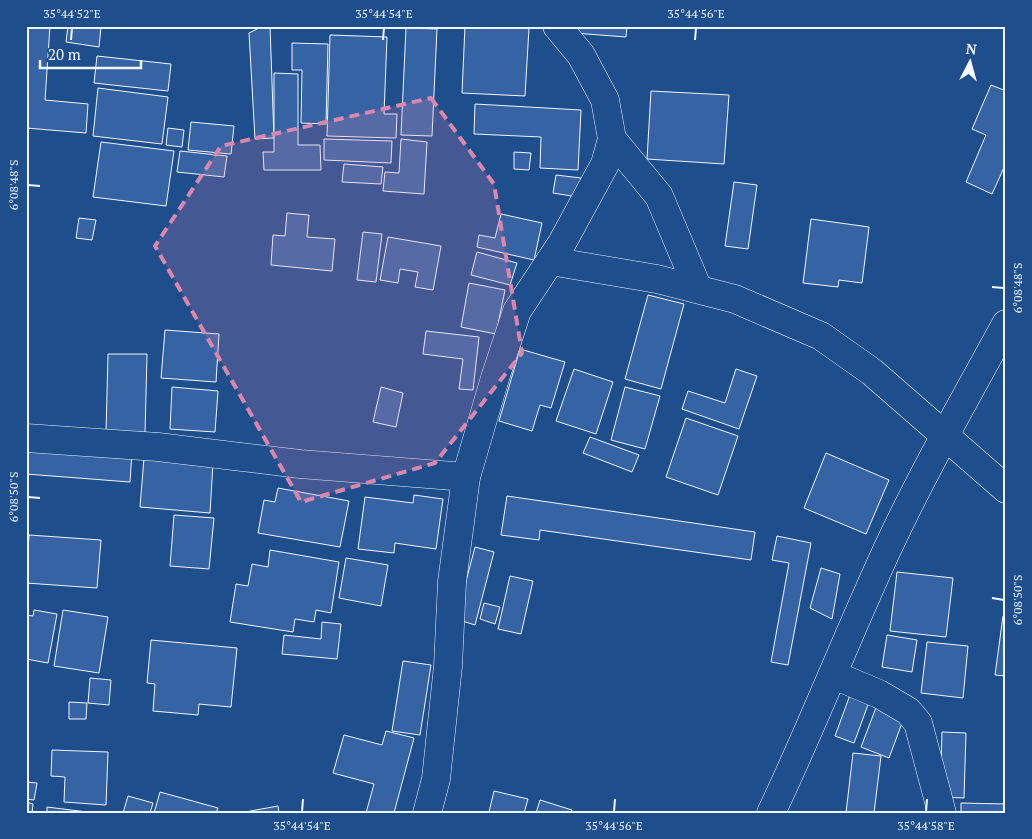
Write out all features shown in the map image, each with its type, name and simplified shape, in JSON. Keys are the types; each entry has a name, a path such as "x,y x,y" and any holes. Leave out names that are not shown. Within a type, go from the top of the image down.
{"street":[{"path":"427,813 436,779 448,666 452,582 466,477 517,311 562,243 605,164 612,138 605,100 581,55 557,26"},
{"path":"612,138 659,196 698,289"},
{"path":"550,261 657,279 735,299 821,336 872,372 1006,489"},
{"path":"771,813 802,748 889,546 1006,324"},
{"path":"26,438 158,447 300,464 466,477"},
{"path":"834,674 879,694 908,711 918,723 942,813"}],"highlighted area":[{"path":"431,98 494,184 522,353 435,463 301,502 155,246 221,146"}],"building":[{"path":"27,26 50,26 45,100 88,104 86,133 26,128"},
{"path":"68,26 101,27 99,47 66,42"},
{"path":"263,26 270,26 274,138 255,139 249,33"},
{"path":"465,26 529,28 525,96 462,93"},
{"path":"574,26 627,26 626,37 574,33"},
{"path":"406,28 437,29 432,136 401,135"},
{"path":"330,35 387,37 384,114 397,114 396,138 327,136"},
{"path":"292,43 328,44 326,124 301,123 302,70 292,70"},
{"path":"97,56 171,64 168,91 94,83"},
{"path":"274,73 298,74 298,145 320,145 321,170 264,170 263,152 274,152"},
{"path":"991,85 1006,91 1006,163 992,194 966,182 986,135 972,129"},
{"path":"98,88 168,97 162,144 93,136"},
{"path":"651,91 729,95 724,164 647,159"},
{"path":"475,104 581,110 578,170 540,168 541,137 474,134"},
{"path":"191,122 234,126 231,154 188,150"},
{"path":"168,128 184,130 182,147 166,145"},
{"path":"324,139 392,141 391,163 324,160"},
{"path":"401,139 427,142 424,194 383,191 385,172 399,173"},
{"path":"101,142 174,151 166,206 93,197"},
{"path":"180,151 227,156 224,177 177,172"},
{"path":"514,152 531,153 529,170 514,169"},
{"path":"344,164 383,167 381,184 342,182"},
{"path":"556,175 581,178 578,197 553,193"},
{"path":"734,182 757,185 748,249 725,246"},
{"path":"287,213 309,215 307,237 335,239 332,271 271,265 273,235 285,236"},
{"path":"501,214 542,223 534,260 477,247 479,235 495,238"},
{"path":"79,218 96,220 92,240 76,238"},
{"path":"811,219 869,227 862,283 839,280 838,287 803,283"},
{"path":"363,232 382,234 376,282 357,280"},
{"path":"388,237 441,246 433,290 415,287 418,272 400,269 398,283 380,280"},
{"path":"477,252 517,263 510,285 471,275"},
{"path":"469,283 505,290 496,334 461,327"},
{"path":"648,295 684,304 661,389 625,379"},
{"path":"165,330 219,334 216,382 161,378"},
{"path":"426,331 479,337 473,390 459,389 463,359 423,354"},
{"path":"520,349 565,362 551,408 540,405 532,431 499,421"},
{"path":"108,354 147,354 145,434 106,433"},
{"path":"574,369 613,382 596,434 556,421"},
{"path":"736,369 757,376 739,429 682,409 688,391 725,403"},
{"path":"172,387 218,391 215,432 170,429"},
{"path":"381,387 403,393 396,427 373,422"},
{"path":"625,387 660,396 645,449 611,440"},
{"path":"686,418 738,436 718,495 666,477"},
{"path":"590,437 639,455 632,472 583,453"},
{"path":"28,445 132,452 130,482 26,474"},
{"path":"826,453 889,480 866,534 804,508"},
{"path":"144,458 213,463 210,513 140,507"},
{"path":"278,488 349,501 340,547 258,533 264,500 275,502"},
{"path":"414,495 443,499 436,549 395,543 394,553 358,549 365,497 413,503"},
{"path":"507,496 755,532 751,560 540,530 539,540 501,535"},
{"path":"174,515 214,518 209,569 170,566"},
{"path":"29,535 101,540 97,588 26,583"},
{"path":"777,536 811,543 788,665 771,662 789,563 772,560"},
{"path":"475,547 494,552 475,625 456,619"},
{"path":"270,550 339,562 331,613 316,610 314,622 295,619 293,632 230,622 236,584 248,586 252,564 268,567"},
{"path":"346,558 388,565 381,606 339,598"},
{"path":"821,568 840,574 832,619 810,608"},
{"path":"897,572 953,578 946,637 890,631"},
{"path":"510,576 533,581 521,634 498,629"},
{"path":"484,603 500,607 495,624 480,619"},
{"path":"34,610 57,614 48,663 26,659 26,615 33,616"},
{"path":"63,610 108,617 99,673 54,666"},
{"path":"1003,616 1006,617 1006,676 995,675"},
{"path":"322,622 341,624 337,659 282,654 284,635 321,639"},
{"path":"887,635 917,640 912,672 882,667"},
{"path":"151,640 237,648 231,707 199,704 198,715 153,711 155,684 147,683"},
{"path":"927,642 968,646 963,698 921,693"},
{"path":"403,661 431,665 420,735 392,731"},
{"path":"90,678 111,680 109,705 88,703"},
{"path":"850,695 869,702 854,743 835,736"},
{"path":"69,702 87,703 86,719 69,719"},
{"path":"877,705 905,715 889,758 861,747"},
{"path":"386,731 414,738 394,813 366,813 374,784 333,773 344,735 382,745"},
{"path":"942,732 966,733 964,798 940,797"},
{"path":"52,750 108,752 106,805 64,802 65,777 51,776"},
{"path":"853,753 881,756 874,813 846,813"},
{"path":"26,782 37,783 34,800 26,799"},
{"path":"494,791 528,799 524,813 489,812"},
{"path":"160,792 218,808 216,813 154,813"},
{"path":"128,796 153,803 150,813 123,813"},
{"path":"540,800 572,810 571,813 536,813"},
{"path":"26,802 33,804 32,813 26,813"},
{"path":"961,803 1006,804 1006,813 961,813"},
{"path":"278,806 279,813 245,812"},
{"path":"47,807 87,812 87,813 47,813"}]}
